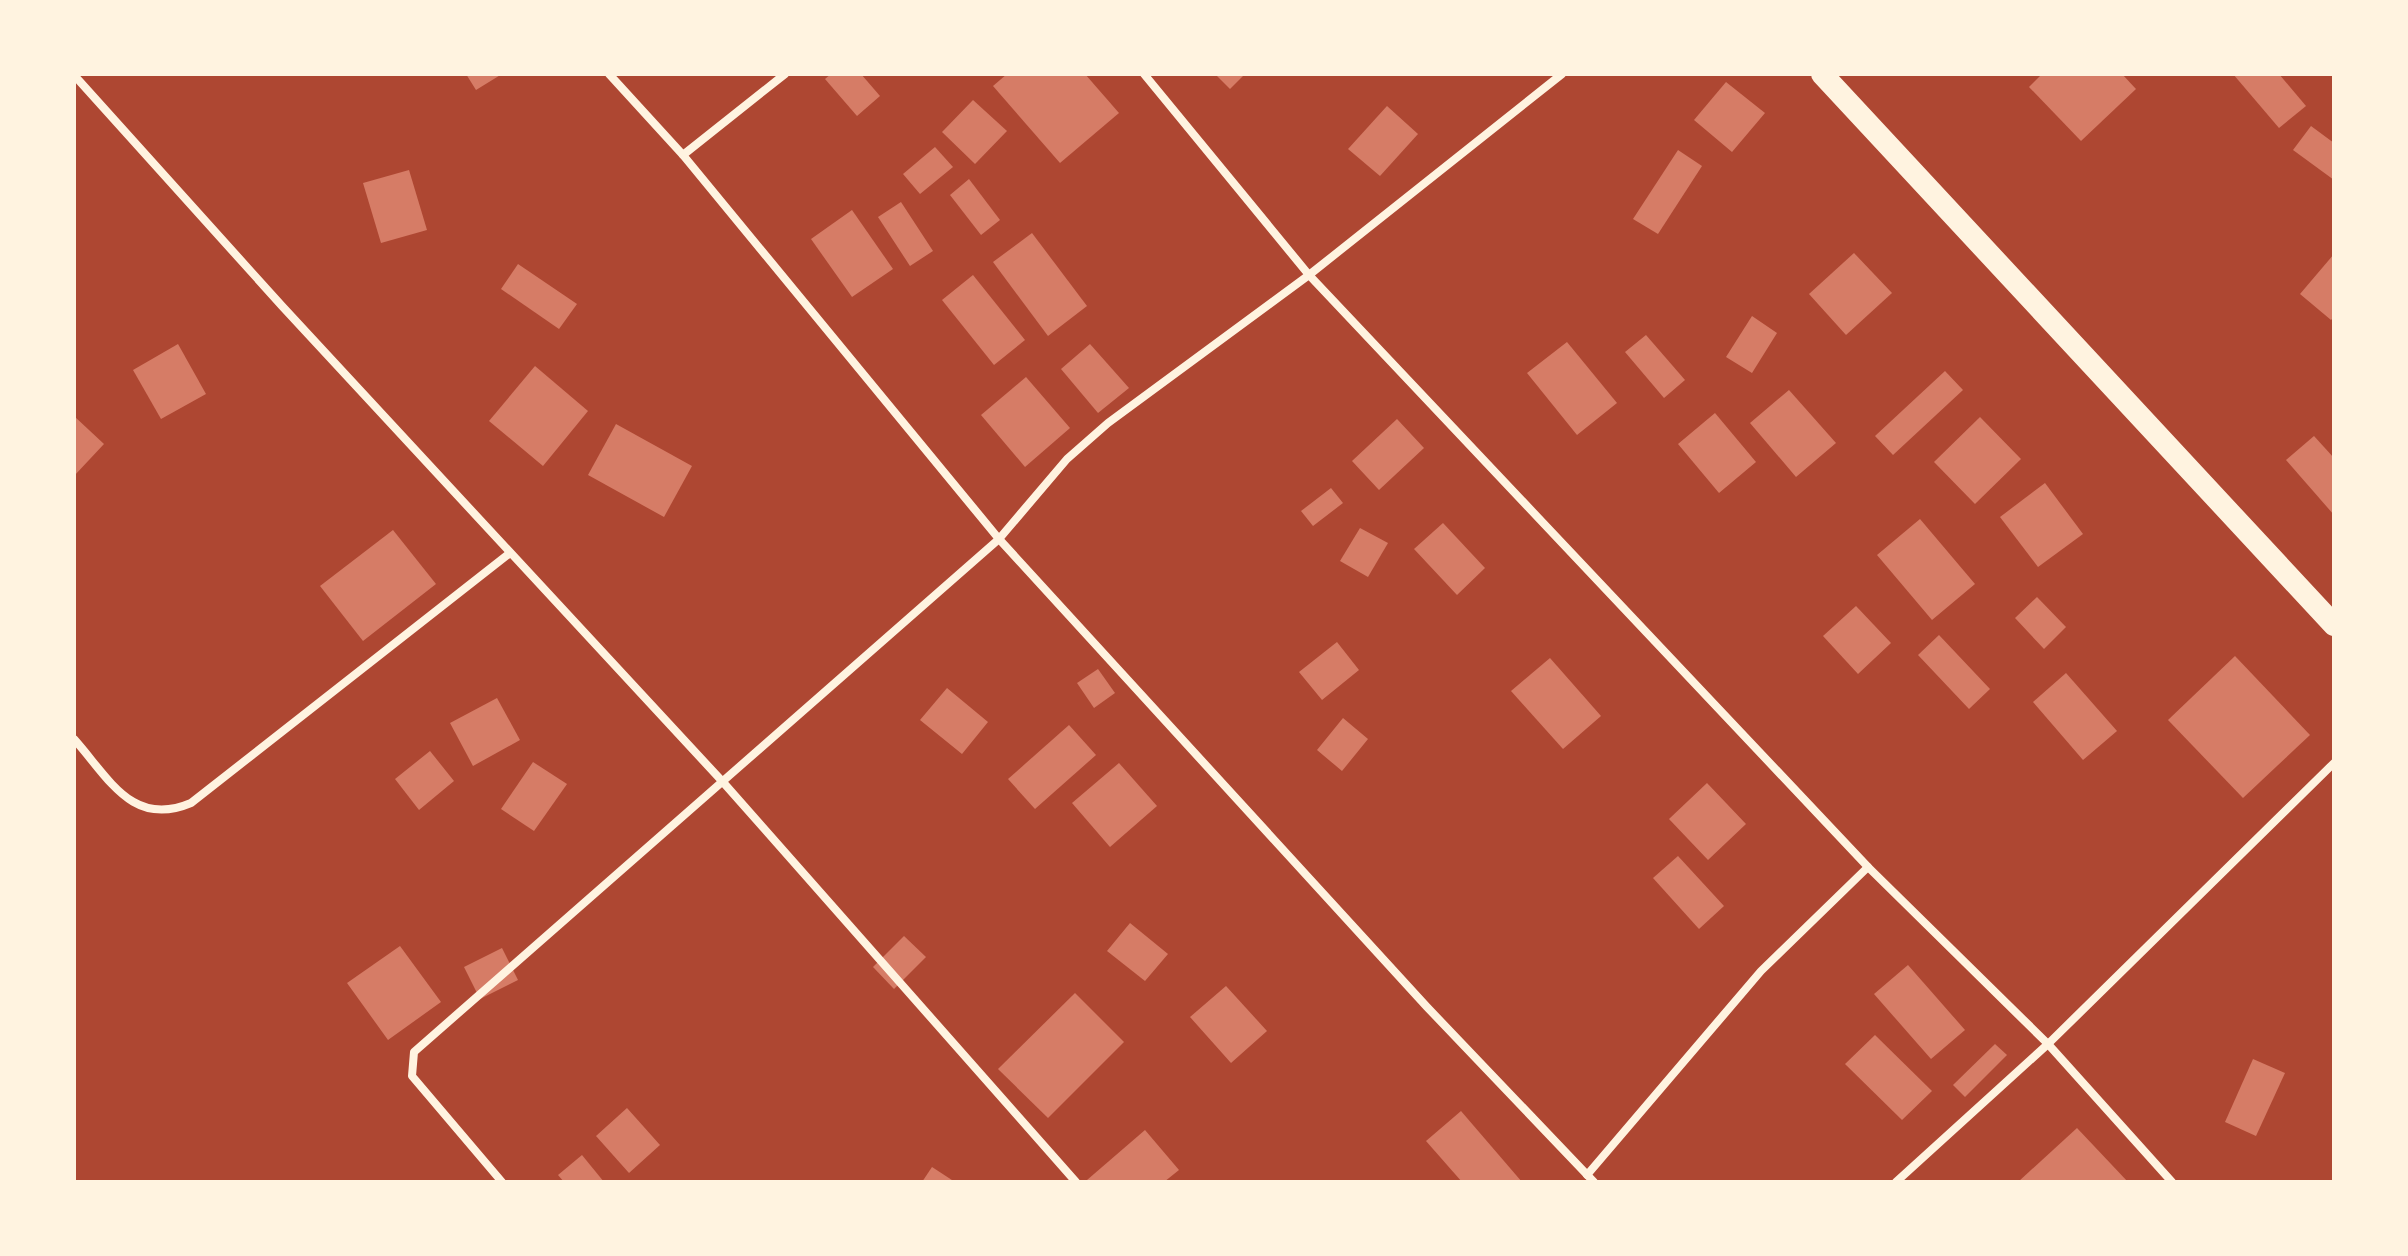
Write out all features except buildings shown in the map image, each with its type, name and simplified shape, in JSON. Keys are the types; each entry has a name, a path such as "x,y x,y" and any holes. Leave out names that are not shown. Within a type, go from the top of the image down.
{"highway":[{"path":"1822,74 2334,625"}],"street":[{"path":"609,74 683,155 999,539 1427,1007 1591,1178 1761,971 1868,867"},
{"path":"683,155 785,74"},
{"path":"1144,74 1309,275 1868,867 2048,1044 2172,1182"},
{"path":"502,1182 412,1076 414,1052 999,539 1067,459 1108,423 1309,275 1562,74"},
{"path":"74,75 282,306 722,781 1076,1182"},
{"path":"74,739 131,803 155,812 172,811 191,803 510,553"},
{"path":"1896,1182 2048,1044 2334,763"}],"shaded area":[{"path":"74,74 2334,74 2334,1182 74,1182"}]}
